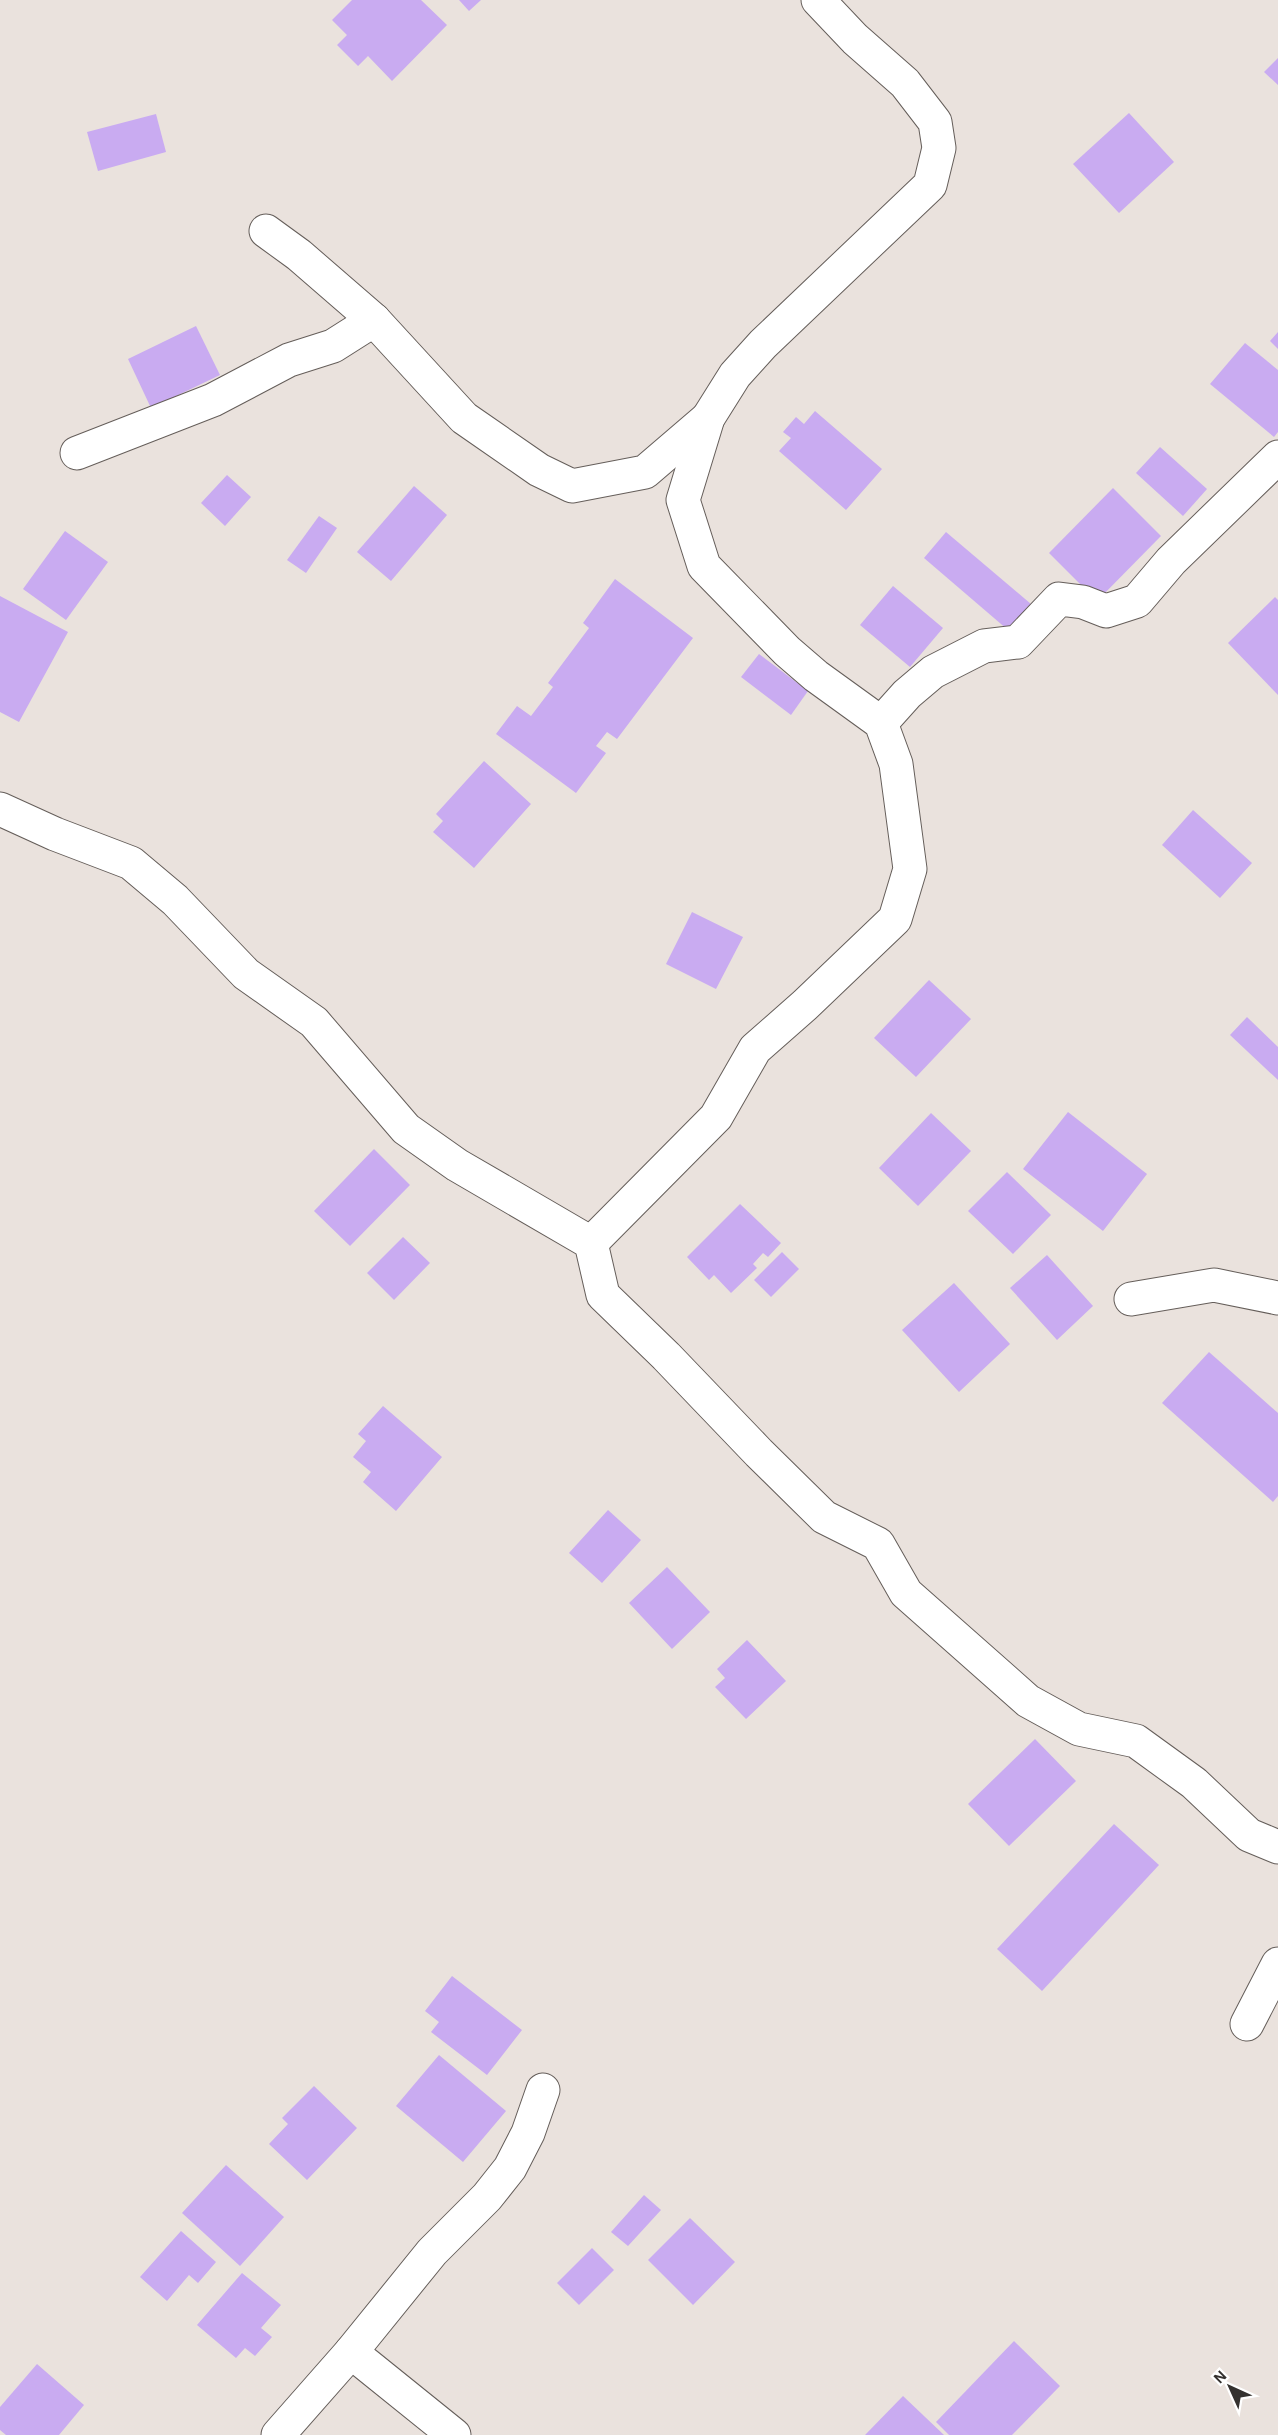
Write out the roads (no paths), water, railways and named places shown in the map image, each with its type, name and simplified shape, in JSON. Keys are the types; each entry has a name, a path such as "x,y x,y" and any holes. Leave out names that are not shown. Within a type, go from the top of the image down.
{"street":[{"path":"591,1243 716,1117 755,1049 895,919 910,868 896,764 881,723 816,676 787,651 704,566 683,500 708,418 735,375 763,344 930,185 939,148 935,122 905,83 855,39 818,0"},
{"path":"266,231 299,255 374,320 464,418 539,470 572,486 645,472 708,418"},
{"path":"77,453 213,400 289,360 333,346 374,320"},
{"path":"881,723 907,694 933,672 984,646 1018,642 1059,598 1083,602 1106,611 1137,601 1171,561 1278,457"},
{"path":"0,809 55,834 131,863 175,900 246,974 314,1022 406,1129 457,1165 591,1243 603,1295 824,1517 878,1544 906,1593 1028,1701 1079,1729 1136,1741 1194,1783 1249,1835 1278,1847"},
{"path":"1131,1299 1214,1285 1278,1298"},
{"path":"1247,2024 1278,1964"},
{"path":"279,2435 351,2352 432,2252 487,2197 510,2168 528,2133 543,2090"},
{"path":"351,2352 454,2435"}]}
